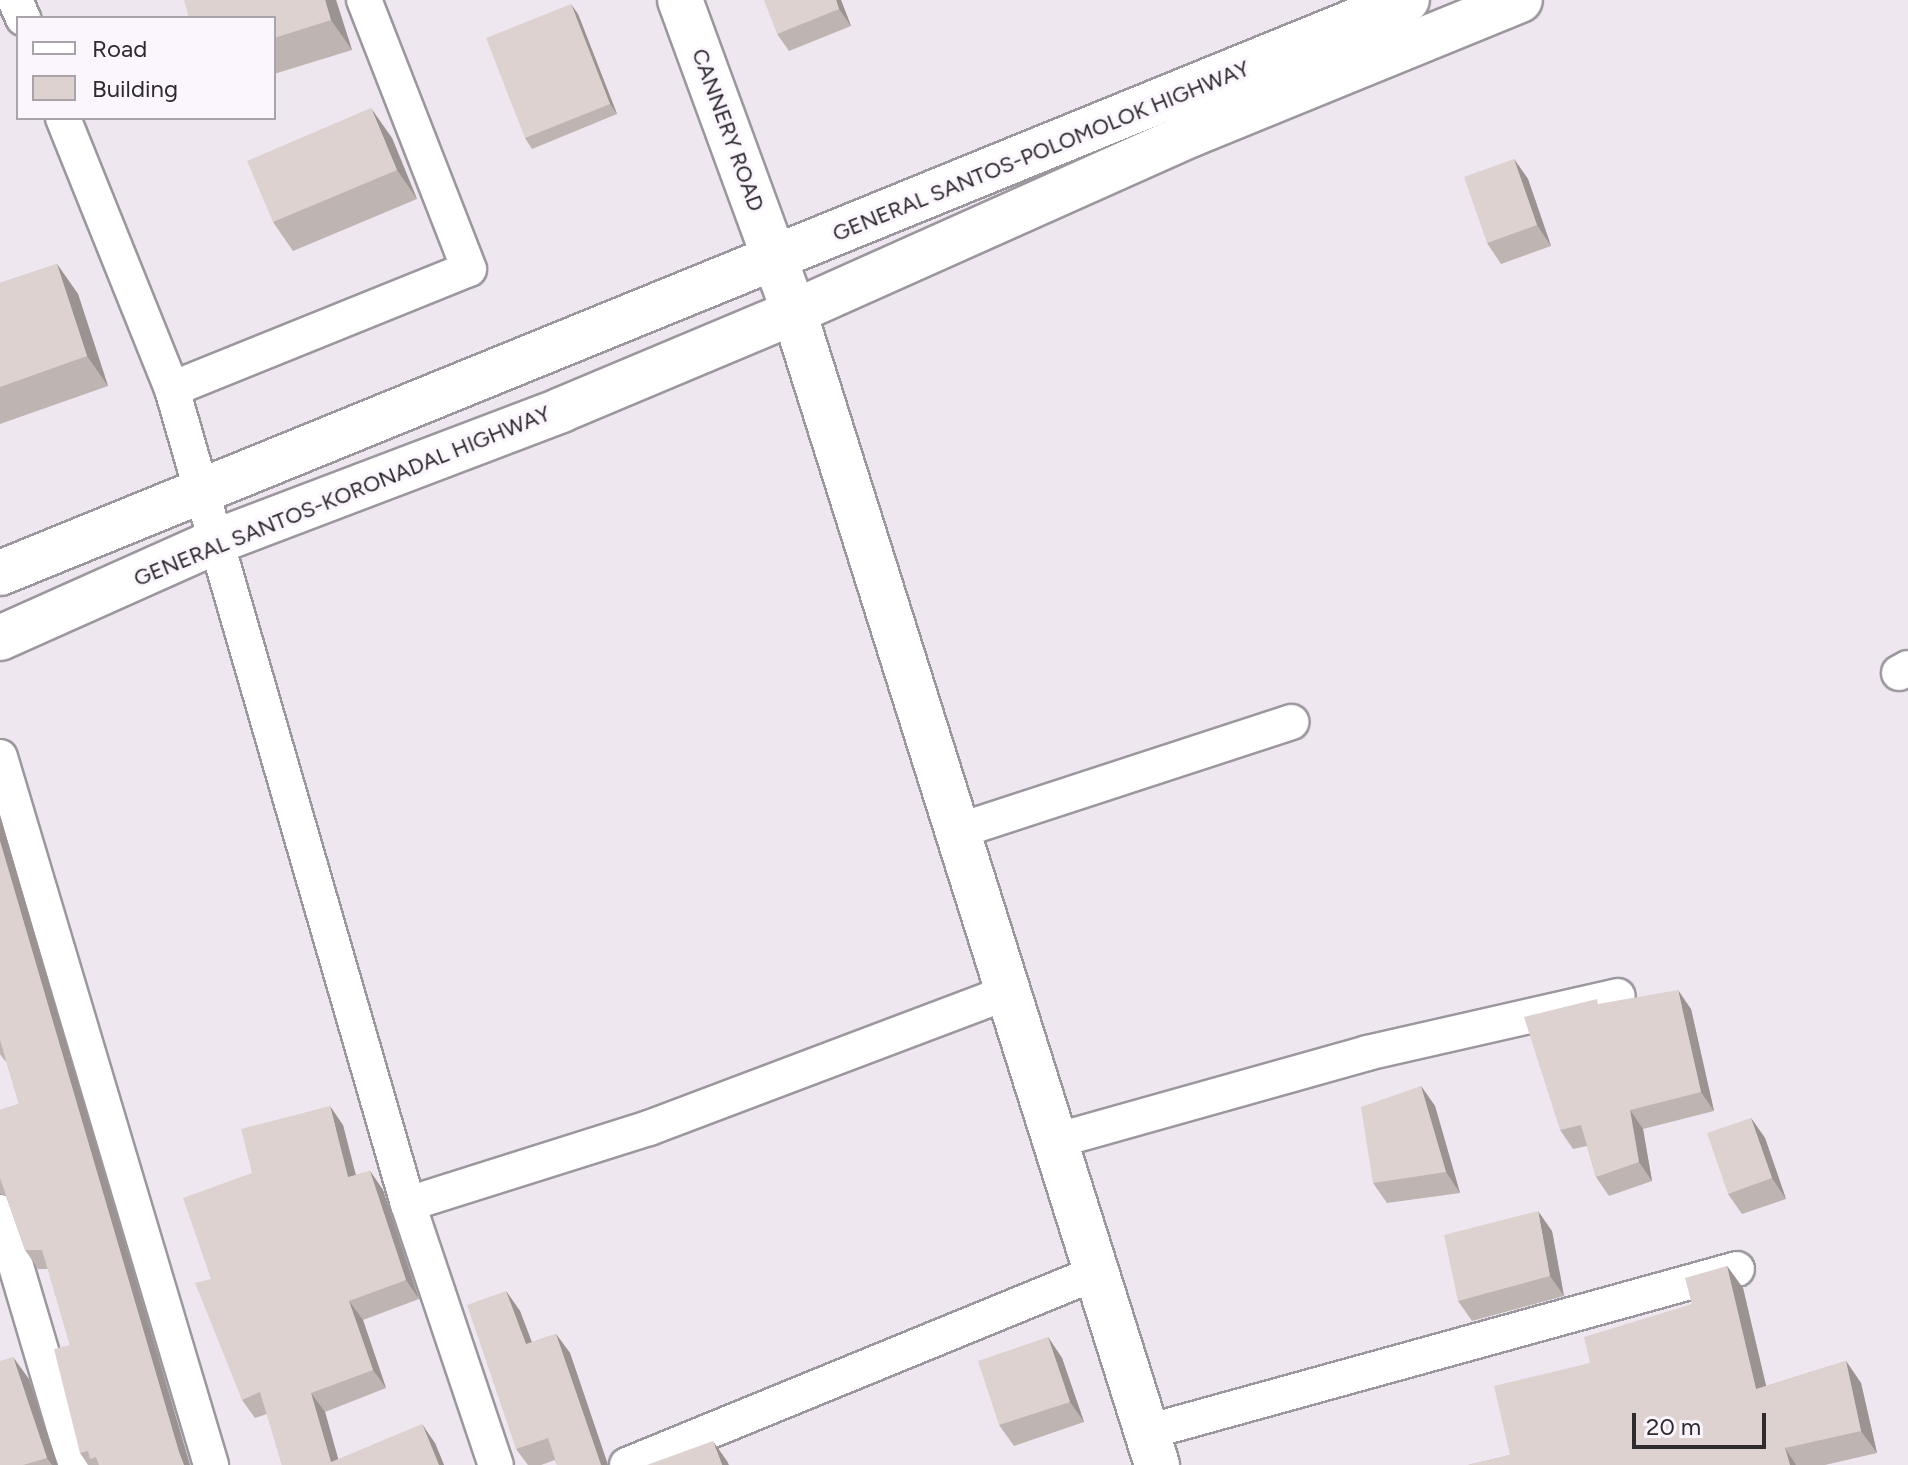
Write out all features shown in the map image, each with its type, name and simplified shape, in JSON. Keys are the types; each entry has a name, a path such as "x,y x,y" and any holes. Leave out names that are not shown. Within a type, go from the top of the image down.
{"main road":[{"name":"CANNERY ROAD","path":"680,0 794,312 955,832 1058,1140 1152,1449"},
{"name":"GENERAL SANTOS-POLOMOLOK HIGHWAY","path":"197,491 675,297 776,260 1407,0"},
{"name":"GENERAL SANTOS-KORONADAL HIGHWAY","path":"0,638 217,541 546,415 685,354 794,312 1192,134 1520,0"},
{"path":"0,573 197,491"}],"street":[{"path":"172,389 469,269 364,0"},
{"path":"64,120 172,389 197,491 217,541 408,1204 496,1465"},
{"path":"955,832 1291,722"},
{"path":"0,757 211,1465"},
{"path":"408,1204 649,1128 1009,992"},
{"path":"1058,1140 1367,1053 1618,996"},
{"path":"0,1212 75,1465"},
{"path":"1152,1449 1737,1269"},
{"path":"627,1465 1098,1272"}],"building":[{"path":"184,0 325,0 331,20 276,37 276,16 188,16"},
{"path":"764,0 836,0 839,9 777,34"},
{"path":"571,4 610,104 525,138 486,38"},
{"path":"371,108 397,170 273,222 247,161"},
{"path":"1514,159 1537,225 1487,243 1464,177"},
{"path":"57,264 87,356 0,387 0,283"},
{"path":"0,841 184,1465 99,1465 96,1457 90,1459 88,1451 80,1453 54,1349 70,1345 42,1250 25,1250 0,1178 0,1110 19,1104 0,1040"},
{"path":"1678,990 1701,1092 1630,1110 1639,1162 1596,1177 1581,1125 1560,1130 1524,1017 1597,999 1598,1004"},
{"path":"1421,1086 1446,1172 1373,1183 1361,1107"},
{"path":"330,1106 348,1177 370,1171 406,1280 349,1301 373,1370 311,1393 331,1462 422,1424 439,1465 282,1465 260,1392 242,1400 195,1283 211,1279 183,1198 252,1173 241,1129"},
{"path":"1751,1118 1772,1178 1728,1194 1707,1133"},
{"path":"1538,1211 1550,1276 1458,1301 1444,1235"},
{"path":"1727,1266 1756,1389 1846,1361 1861,1431 1785,1448 1790,1465 1468,1465 1510,1455 1494,1386 1590,1363 1584,1337 1692,1304 1685,1278"},
{"path":"506,1291 526,1344 556,1334 601,1465 557,1465 548,1438 516,1449 467,1305"},
{"path":"1048,1337 1070,1402 999,1425 978,1361"},
{"path":"13,1357 47,1458 23,1465 0,1465 0,1361"},
{"path":"713,1441 722,1465 647,1465"}]}
